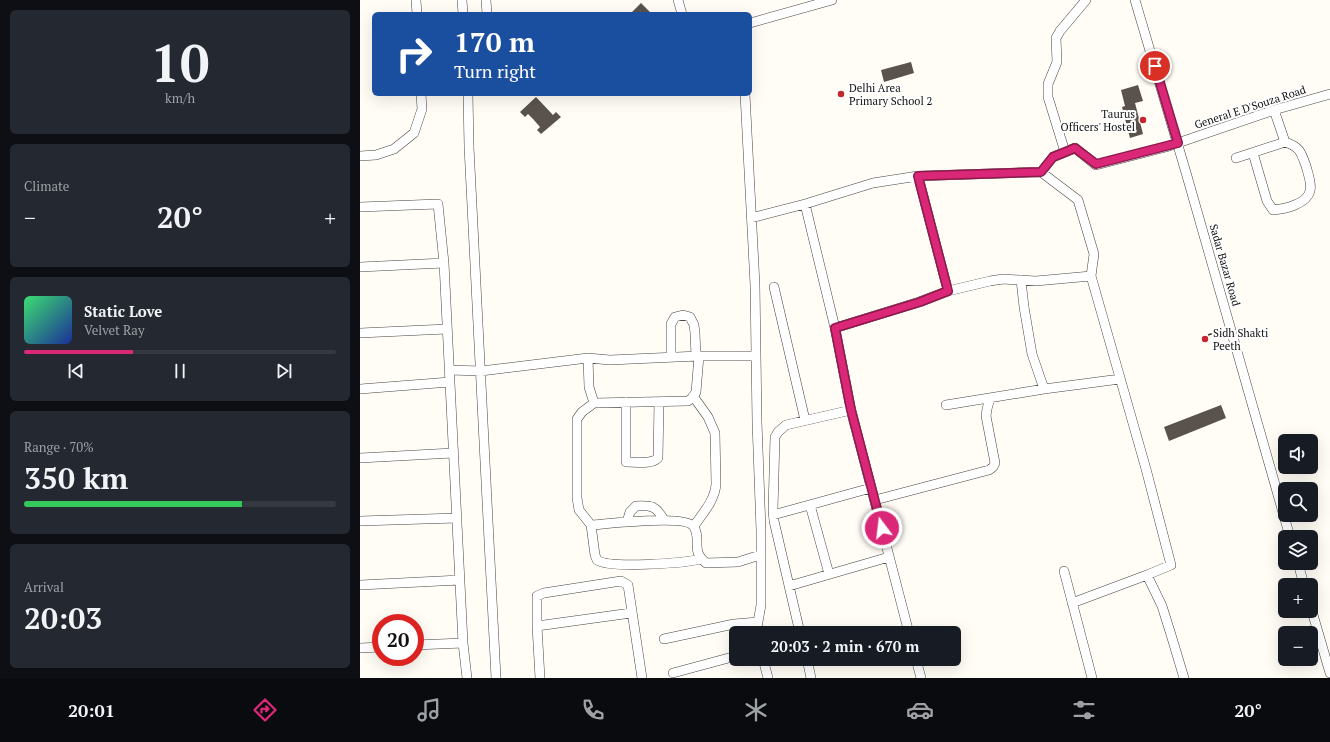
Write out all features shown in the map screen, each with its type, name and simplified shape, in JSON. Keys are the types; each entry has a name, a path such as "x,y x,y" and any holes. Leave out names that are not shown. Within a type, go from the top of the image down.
{"street":[{"path":"416,0 417,12"},
{"path":"462,0 463,12"},
{"path":"486,0 486,12"},
{"path":"678,0 681,12"},
{"path":"752,23 832,0"},
{"path":"1041,172 1053,157 1065,152 1048,97 1048,84 1057,62 1056,38 1086,0"},
{"name":"Sadar Bazar Road","path":"1135,0 1178,143 1288,530"},
{"name":"General E D'Souza Road","path":"1065,152 1075,148 1096,164 1178,143 1274,110 1330,94"},
{"path":"360,156 376,155 394,150 414,133 422,109 421,96"},
{"path":"468,96 469,148 496,678"},
{"path":"744,96 754,285 761,530 761,605 758,626"},
{"path":"1274,110 1285,142"},
{"path":"1236,158 1285,142 1295,145 1300,151 1310,178 1310,191 1306,197 1297,204 1285,209 1273,210 1267,201 1253,153"},
{"path":"751,218 805,204 874,183 918,176 1041,172 1078,200 1094,254 1091,276 1171,565 1072,603"},
{"path":"918,176 948,291"},
{"path":"360,207 438,204 444,263 466,678"},
{"path":"805,204 835,328 851,410 907,626"},
{"path":"360,267 444,263"},
{"path":"835,328 920,302 948,291 990,281 1003,279 1036,281 1091,276"},
{"path":"1021,280 1032,354 1044,388"},
{"path":"774,287 805,420"},
{"path":"671,357 671,324 675,317 683,315 690,317 694,325 698,356 696,392 688,401 594,404 582,412 578,419 578,505 582,514 591,525 595,555 597,560 601,563 647,564 688,562 701,559"},
{"path":"360,333 447,329"},
{"path":"449,370 481,371 588,358 610,360 698,356 755,356"},
{"path":"588,358 590,387 594,404"},
{"path":"946,406 1044,388 1120,380"},
{"path":"360,389 450,382"},
{"path":"693,396 708,418 715,433 716,484 708,507 694,526"},
{"path":"875,500 989,470 993,467 995,463 986,416 986,409 990,398"},
{"path":"626,402 626,462 648,462 655,461 658,458 659,402"},
{"path":"798,626 773,515 775,438 781,427 786,425 851,410"},
{"path":"360,458 453,453"},
{"path":"773,515 871,488"},
{"path":"627,522 630,512 636,506 647,505 655,508 664,520"},
{"path":"810,505 829,574"},
{"path":"360,520 457,518"},
{"path":"591,525 664,520 690,522 694,526 697,552 701,559 706,563 715,564 738,562 760,555"},
{"path":"789,586 889,557"},
{"path":"1064,570 1092,678"},
{"path":"1147,575 1162,606 1184,678"},
{"path":"360,585 460,580"},
{"path":"540,678 537,596 544,593 621,581 628,585 631,613 642,678"},
{"path":"537,626 631,613"},
{"path":"1314,618 1330,673"},
{"path":"664,639 734,624 758,622"},
{"path":"424,645 463,643"},
{"path":"360,648 372,647"},
{"path":"673,672 729,658"},
{"path":"764,666 768,678"},
{"path":"809,666 812,678"},
{"path":"918,666 921,678"}],"path":[{"path":"1208,335 1230,327"}],"building":[{"path":"641,3 650,12 632,12"},
{"path":"911,62 914,73 884,82 881,70"},
{"path":"1138,85 1143,101 1135,103 1143,134 1130,138 1122,107 1125,106 1121,90"},
{"path":"536,97 553,115 556,112 561,117 541,134 537,130 540,127 533,119 528,114 525,117 520,112"},
{"path":"1221,405 1226,418 1169,441 1164,427"}],"place":[{"name":"Delhi Area Primary School 2","path":"841,94"},
{"name":"Taurus Officers' Hostel","path":"1143,120"},
{"name":"Sidh Shakti Peeth","path":"1205,339"}],"route":[{"path":"882,528 851,410 835,328 920,302 948,291 918,176 1041,172 1053,157 1075,148 1096,164 1178,143 1155,66"}]}
